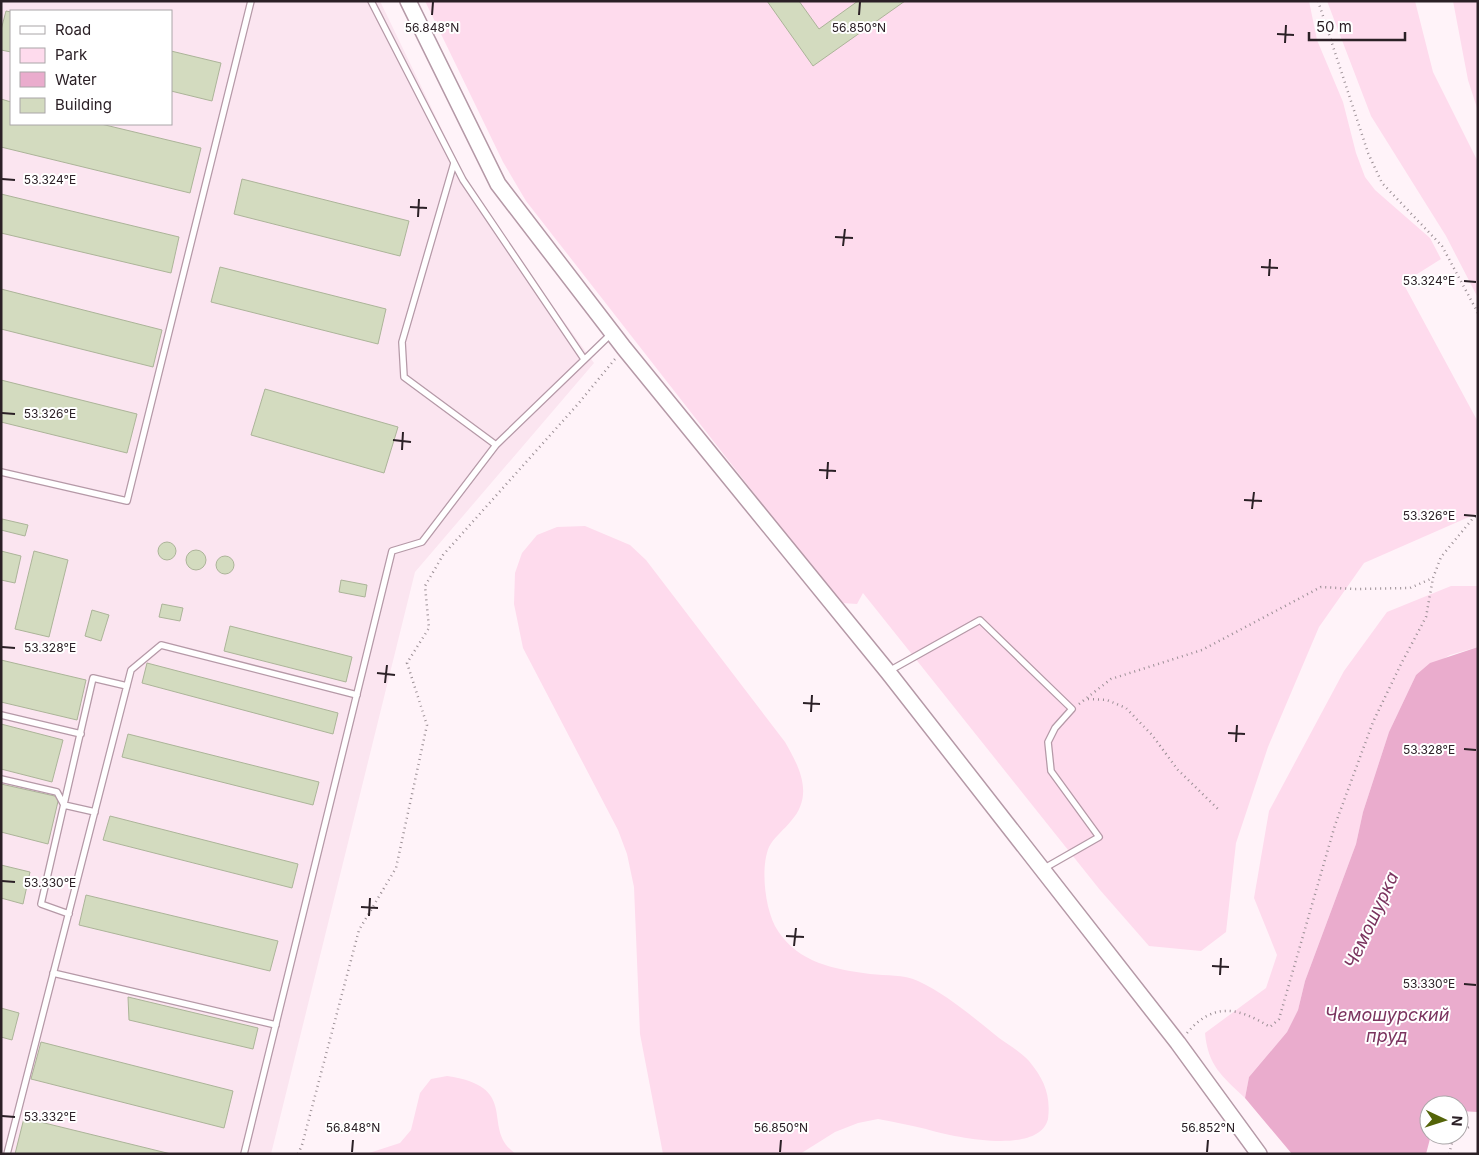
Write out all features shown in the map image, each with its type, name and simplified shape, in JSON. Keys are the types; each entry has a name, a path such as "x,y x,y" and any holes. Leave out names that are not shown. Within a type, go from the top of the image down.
{"street":[{"path":"408,1 498,184 612,333 888,672 1178,1043 1259,1154"}],"lane":[{"path":"1,472 126,501 251,1"},
{"path":"371,1 463,180 584,360"},
{"path":"454,163 402,342 404,377 496,445"},
{"path":"244,1154 392,551 422,542 496,445 612,333"},
{"path":"888,672 980,620 1072,709 1055,728 1048,742 1051,771 1099,837 1042,869"},
{"path":"7,1154 131,670 161,645 357,695"},
{"path":"69,914 42,904 93,678 127,686"},
{"path":"1,715 80,734"},
{"path":"1,779 57,792 64,804 95,812"},
{"path":"53,973 276,1025"}],"path":[{"path":"1318,1 1368,153 1382,183 1442,246 1478,314"},
{"path":"298,1154 360,930 396,868 427,725 407,663 429,628 425,586 443,555 578,404 624,348"},
{"path":"1178,1043 1195,1024 1207,1016 1226,1009 1251,1016 1270,1027 1279,1019 1335,825 1373,722 1426,618 1433,578 1441,557 1474,517 1478,516"},
{"path":"1072,709 1111,679 1202,650 1320,587 1355,589 1410,588 1433,578"},
{"path":"1087,699 1107,700 1126,708 1152,735 1178,770 1219,810"}],"shaded area":[{"path":"1,1 380,1 476,200 594,363 415,572 271,1154 1,1154"}],"green space":[{"path":"425,1 1309,1 1317,40 1343,102 1356,153 1365,177 1375,190 1430,238 1441,259 1403,283 1478,422 1478,513 1364,563 1319,627 1268,747 1236,843 1226,932 1201,951 1149,946 1100,890 863,593 857,604 842,603 835,597 526,201 503,162"},
{"path":"1327,1 1415,1 1433,72 1478,162 1478,298 1446,236 1371,116"},
{"path":"1453,1 1478,1 1478,111 1468,80"},
{"path":"585,526 630,545 646,560 785,742 796,762 802,781 802,801 791,821 769,847 766,856 765,890 770,913 778,931 796,951 818,963 857,972 901,976 912,979 940,993 960,1007 1022,1055 1039,1074 1047,1095 1049,1110 1048,1119 1041,1130 1030,1137 995,1141 957,1136 878,1119 858,1123 835,1132 800,1154 663,1154 640,1034 634,887 627,854 618,830 523,648 514,604 515,573 522,553 537,535 557,527"},
{"path":"1451,586 1478,586 1478,647 1450,655 1416,675 1389,732 1363,812 1356,844 1305,981 1298,1010 1287,1032 1249,1077 1245,1098 1223,1076 1213,1062 1209,1054 1205,1033 1266,988 1277,955 1254,898 1269,811 1344,671 1387,612"},
{"path":"447,1076 470,1081 485,1089 492,1099 496,1110 500,1133 506,1144 516,1154 366,1154 400,1143 411,1130 420,1093 431,1079"}],"water":[{"name":"Чемошурский пруд","path":"1478,647 1478,1112 1469,1112 1469,1095 1419,1095 1419,1145 1428,1145 1426,1154 1292,1154 1245,1098 1249,1077 1287,1032 1298,1010 1305,981 1356,844 1363,812 1389,732 1416,675 1430,663"}],"building":[{"path":"767,1 799,1 819,29 858,1 905,1 813,66"},
{"path":"6,11 10,12 10,52 1,50 1,30"},
{"path":"172,51 221,63 212,101 172,91"},
{"path":"1,99 10,102 10,125 105,125 201,148 190,193 1,147"},
{"path":"242,179 409,221 400,256 234,214"},
{"path":"1,194 179,237 171,273 1,233"},
{"path":"220,267 386,309 378,344 211,302"},
{"path":"1,289 162,330 153,367 1,329"},
{"path":"1,380 137,414 127,453 1,422"},
{"path":"265,389 398,427 384,473 251,435"},
{"path":"2,519 28,525 25,536 1,530"},
{"path":"163,542 171,542 176,547 174,558 163,560 158,555 158,547"},
{"path":"192,550 200,550 206,556 206,564 200,570 192,570 186,564 186,556"},
{"path":"1,551 21,556 15,583 1,580"},
{"path":"34,551 68,560 49,637 15,629"},
{"path":"225,556 231,559 234,565 231,571 225,574 219,571 216,565 219,559"},
{"path":"341,580 367,585 365,597 339,592"},
{"path":"162,604 183,608 180,621 159,617"},
{"path":"92,610 109,615 101,641 85,636"},
{"path":"230,626 352,657 346,682 224,651"},
{"path":"1,660 86,680 77,720 1,702"},
{"path":"147,663 338,713 333,734 142,683"},
{"path":"1,724 63,740 52,782 1,769"},
{"path":"128,734 319,782 313,805 122,757"},
{"path":"1,784 59,797 48,844 1,832"},
{"path":"110,816 298,864 292,888 103,840"},
{"path":"1,865 30,872 23,904 1,898"},
{"path":"86,895 278,941 270,971 79,925"},
{"path":"128,997 258,1028 253,1049 129,1020"},
{"path":"1,1008 19,1013 12,1040 1,1037"},
{"path":"41,1042 233,1091 224,1128 31,1079"},
{"path":"24,1118 171,1154 15,1154"}],"water label":[{"name":"Чемошурка","path":"1371,920"}]}
